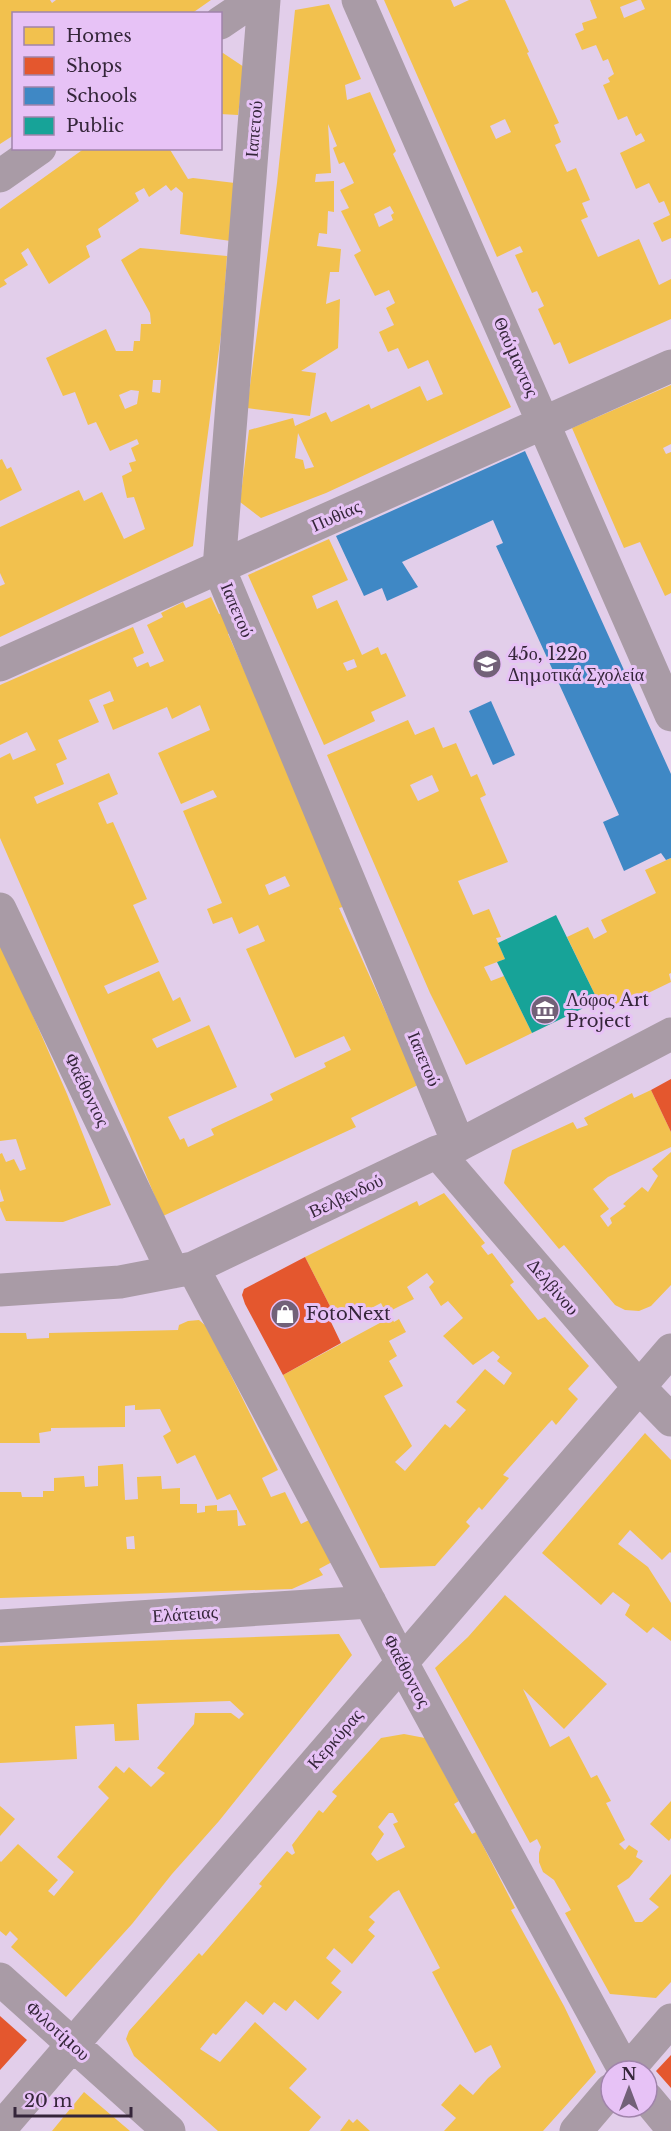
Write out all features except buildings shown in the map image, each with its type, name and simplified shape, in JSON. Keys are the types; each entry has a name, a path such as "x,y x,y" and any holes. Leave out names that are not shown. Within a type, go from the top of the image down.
{"street":[{"path":"222,22 254,0"},
{"name":"Ιαπετού","path":"264,0 219,568 448,1148"},
{"name":"Θαύμαντος","path":"358,0 671,715"},
{"path":"0,176 37,150"},
{"name":"Πυθίας","path":"0,666 671,366"},
{"name":"Φαέθοντος","path":"0,909 183,1270 370,1602 619,2059"},
{"name":"Βελβενδού","path":"0,1290 120,1282 183,1270 448,1148 671,1034"},
{"name":"Δελβίνου","path":"448,1148 639,1387 671,1420"},
{"name":"Κερκύρας","path":"0,2128 671,1350"},
{"name":"Ελάτειας","path":"0,1626 370,1602"},
{"name":"Φιλοτίμου","path":"0,1980 169,2131"},
{"path":"637,2059 671,2020"},
{"path":"576,2131 599,2104"},
{"path":"659,2112 671,2127"}],"place":[{"name":"45ο, 122ο Δημοτικά Σχολεία","path":"487,664"},
{"name":"Λόφος Art Project","path":"545,1010"},
{"name":"FotoNext","path":"285,1314"}]}
